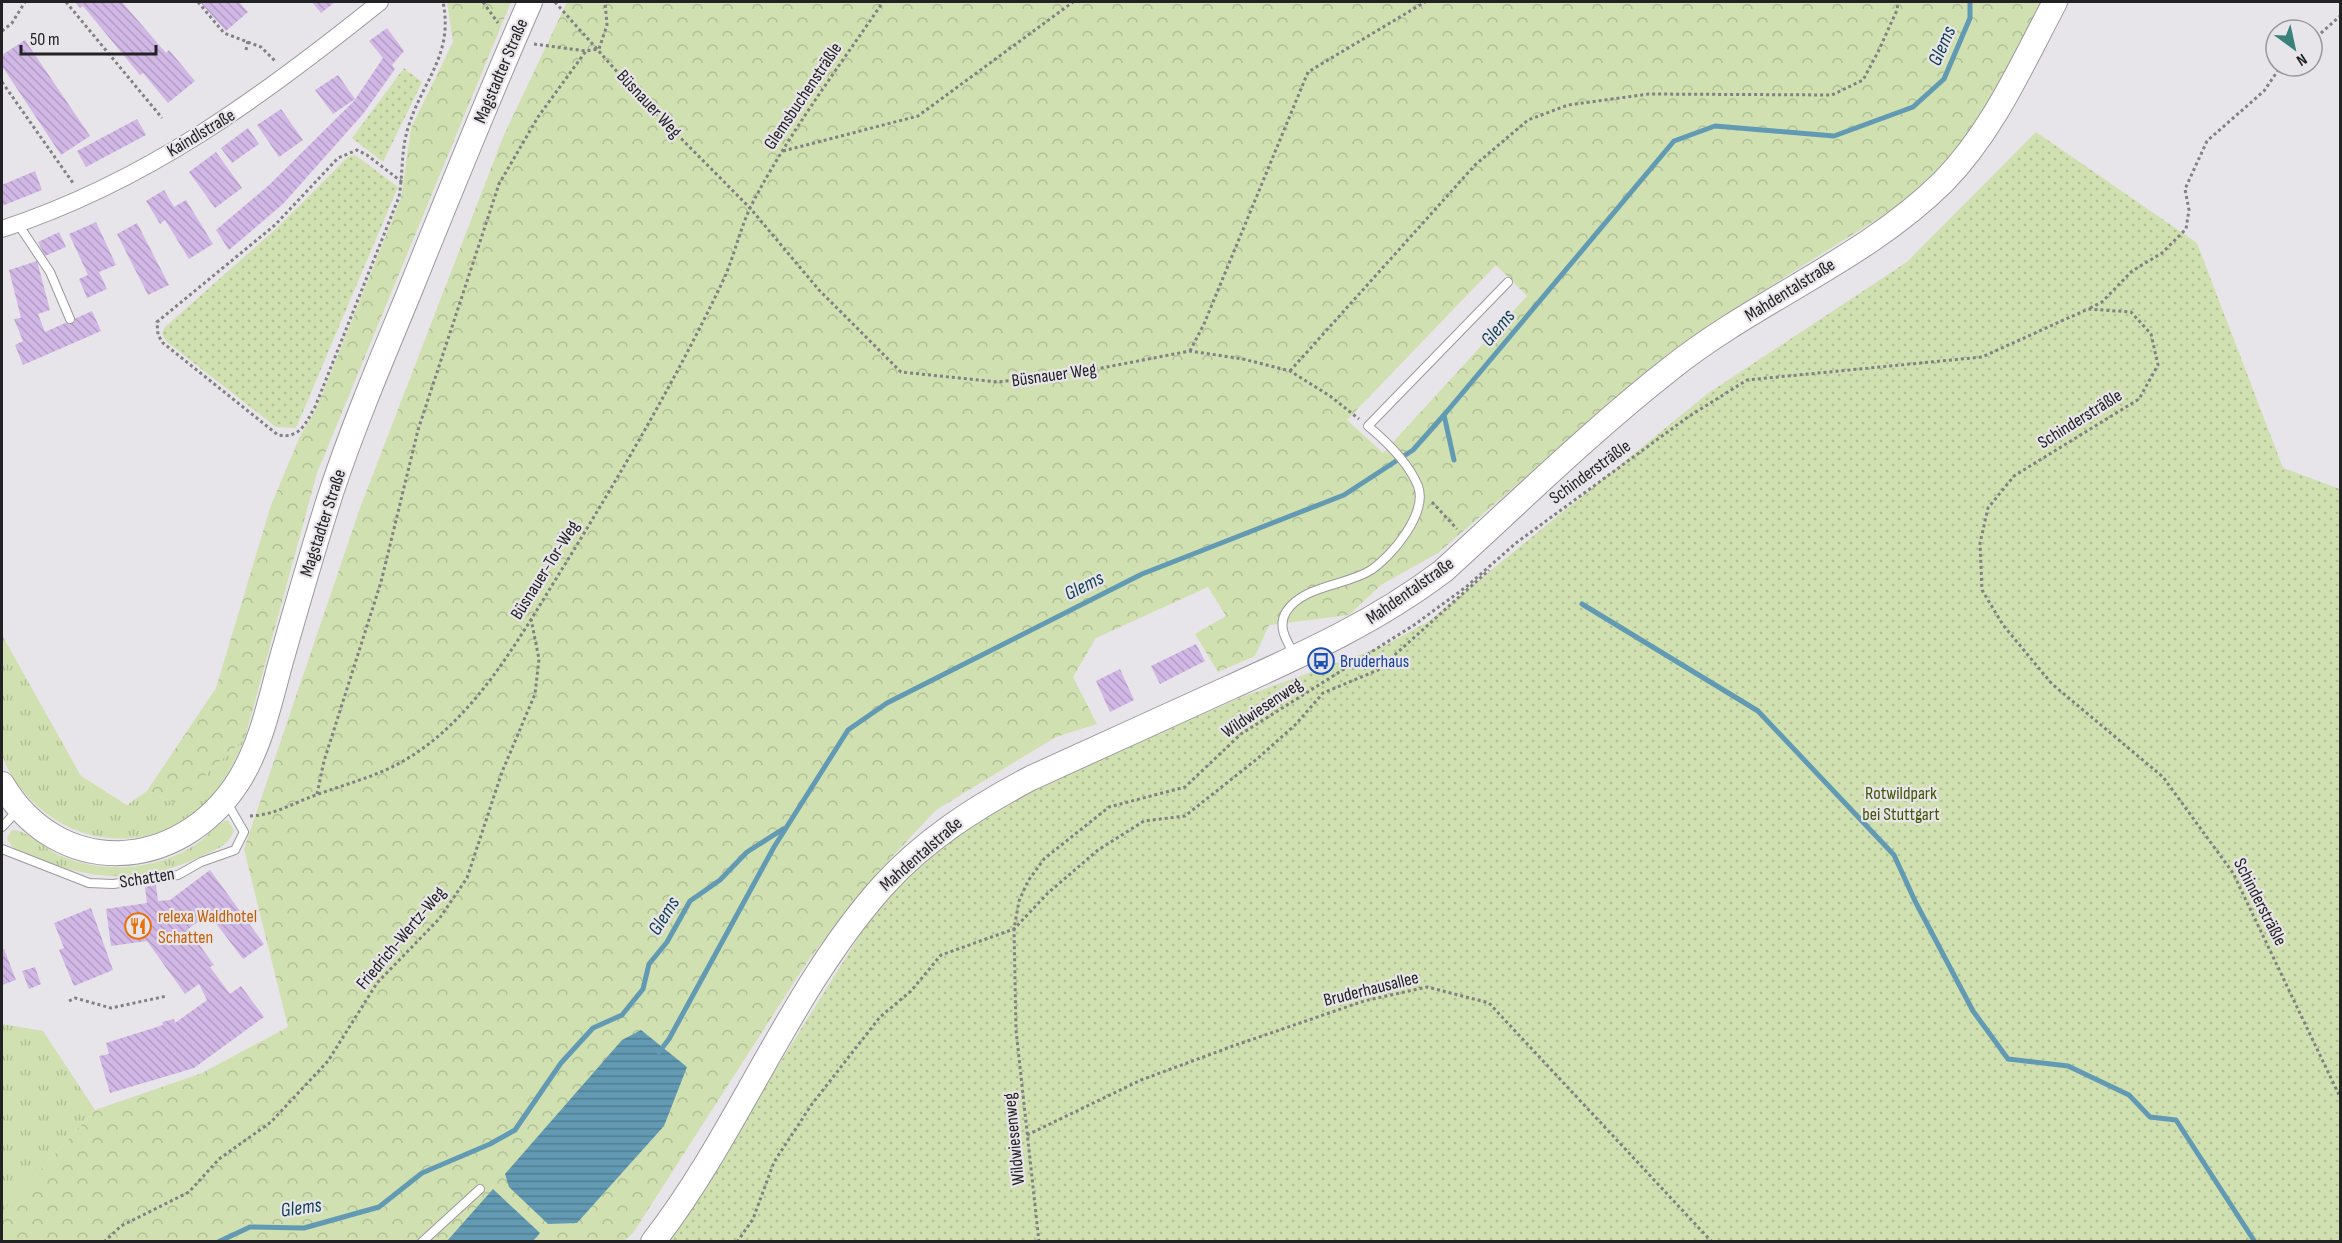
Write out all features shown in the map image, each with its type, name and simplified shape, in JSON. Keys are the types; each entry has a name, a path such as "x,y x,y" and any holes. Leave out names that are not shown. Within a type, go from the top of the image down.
{"main road":[{"name":"Magstadter Straße","path":"2,784 20,809 40,827 62,841 86,850 115,854 150,850 177,840 205,820 231,808 263,725 305,575 353,433 530,2"},
{"name":"Mahdentalstraße","path":"653,1242 706,1161 841,939 877,894 907,862 959,819 989,800 1031,778 1356,628 1416,592 1443,571 1671,368 1726,330 1868,242 1921,202 1944,180 1986,127 2055,2"}],"street":[{"name":"Kaindlstraße","path":"2,230 39,217 131,174 212,129 288,76 380,2"}],"lane":[{"path":"18,224 50,272 70,319"},
{"path":"1295,657 1281,630 1285,613 1297,600 1370,571 1396,549 1413,520 1418,505 1419,488 1383,438 1368,426 1508,282"},
{"name":"Schatten","path":"2,849 89,883 113,884 178,875 201,862 235,850 241,843 244,832 231,808"},
{"path":"2,827 20,809"},
{"path":"422,1242 480,1189"}],"path":[{"path":"2,31 12,23 26,2"},
{"path":"66,2 162,118"},
{"path":"198,2 224,33 261,46 288,76"},
{"path":"402,182 368,155 357,150 338,158 275,225 157,322 158,335 163,344 278,435 289,437 300,432 315,407 399,197 402,182 408,127 446,39 443,2"},
{"path":"483,2 498,23"},
{"name":"Büsnauer Weg","path":"555,2 636,93 750,208 819,290 901,372 998,382 1091,370 1190,351 1242,359 1290,371 1330,396 1368,426"},
{"path":"534,44 586,51 599,49 607,25 605,2"},
{"name":"Glemsbuchensträßle","path":"750,208 781,151 883,2"},
{"path":"781,151 918,116 1073,2"},
{"path":"1190,351 1308,72 1425,2"},
{"path":"1290,371 1475,165 1528,120 1568,105 1649,94 1832,95 1863,80 1888,31 1898,2"},
{"path":"2324,30 2340,16"},
{"path":"246,50 248,41"},
{"path":"317,794 324,760 381,582 418,430 499,184 538,117 586,51"},
{"path":"2088,309 2102,302 2132,271 2162,253 2186,229 2189,210 2186,189 2207,141 2264,91 2273,78"},
{"path":"2,82 84,196"},
{"name":"Büsnauer-Tor-Weg","path":"231,808 267,816 317,794 364,781 411,757 453,723 492,676 531,619 601,506 704,321 730,267 750,208"},
{"name":"Schindersträßle","path":"1516,543 1688,417 1747,380 1982,357 2088,309 2131,312 2151,334 2158,364 2139,399 2014,476 1988,508 1980,543 1982,590 2003,625 2052,684 2163,777 2233,873 2340,1097"},
{"path":"1419,488 1457,529"},
{"path":"737,1242 753,1219 774,1162 812,1104 880,1017 911,991 941,956 1014,929 1048,893 1098,850 1144,821 1185,816 1257,759 1296,724 1323,693 1378,670 1465,593 1516,543"},
{"name":"Wildwiesenweg","path":"1039,1242 1016,1030 1014,929 1019,901 1028,881 1044,859 1109,807 1185,787 1241,734 1414,624 1466,587 1516,543"},
{"name":"Friedrich-Wertz-Weg","path":"104,1242 121,1226 189,1192 219,1159 271,1122 328,1061 377,983 438,919 455,895 466,878 502,772 535,694 539,659 531,619"},
{"name":"Bruderhausallee","path":"1026,1135 1141,1080 1182,1064 1364,1001 1427,987 1489,1003 1712,1242"},
{"path":"69,1001 75,998 111,1008 166,996"}],"green space":[{"path":"447,2 511,2 317,473 245,738 175,803 147,791 216,688 271,505 301,434 317,407 401,198 411,128 453,42"},
{"path":"567,2 2047,2 2002,84 1964,141 1943,165 1895,208 1724,315 1669,353 1438,553 1381,585 1349,615 1269,625 1255,656 1218,672 1195,634 1226,616 1208,587 1096,638 1073,677 1097,724 1056,737 936,810 877,873 809,959 633,1233 624,1241 533,1241 540,1233 493,1189 447,1242 2,1241 2,1212 95,1110 202,1073 288,1027 244,849 360,508 503,137","holes":["1496,265 1527,296 1383,453 1347,420","641,1030 662,1048 548,1224"]},
{"path":"404,68 422,82 383,162 352,138"},
{"name":"Rotwildpark bei Stuttgart","path":"2036,132 2197,243 2283,468 2340,489 2340,1241 668,1242 878,906 960,829 1059,777 1242,697 1386,645 1429,621 1707,394 1907,262"},
{"path":"355,155 398,187 296,428 276,427 167,342 162,334 164,328 278,227 349,156"},
{"path":"2,635 81,776 127,805 147,791 175,803 245,738 219,788 197,811 178,824 157,833 135,838 112,838 89,834 67,826 47,814 20,787 2,753"},
{"path":"227,820 234,830 230,839 219,848 164,870 125,876 86,873 44,862 18,851 7,838 12,830 18,831 61,856 93,865 126,867 175,856 195,845"},
{"path":"2,1024 43,1031 95,1110 2,1212"}],"water":[{"path":"641,1030 687,1067 664,1126 577,1223 548,1224 509,1187 505,1174 622,1040"},
{"path":"493,1189 540,1233 533,1241 447,1241"}],"building":[{"path":"75,2 122,2 166,53 169,50 195,81 168,103 143,73 140,75 83,6 80,8"},
{"path":"200,2 239,2 248,12 226,31"},
{"path":"312,2 335,2 321,13"},
{"path":"387,28 404,51 392,65 395,69 363,114 283,204 229,250 216,230 269,185 354,101 383,58 369,41"},
{"path":"25,40 90,136 61,155 2,66 2,55"},
{"path":"338,75 355,99 333,114 315,90"},
{"path":"281,109 303,140 279,157 257,125"},
{"path":"137,119 146,135 86,167 77,151"},
{"path":"248,128 259,144 232,163 221,148"},
{"path":"216,152 242,188 215,208 189,172"},
{"path":"35,171 42,190 2,206 2,185"},
{"path":"164,190 174,207 186,200 213,244 189,259 165,220 160,224 146,201"},
{"path":"96,222 116,265 99,272 107,289 87,298 79,279 88,275 69,234"},
{"path":"137,223 169,285 148,295 117,234"},
{"path":"59,232 66,247 45,256 38,242"},
{"path":"37,261 50,310 38,314 45,332 92,311 101,331 23,365 15,345 23,341 14,319 21,318 9,270"},
{"path":"1196,644 1205,661 1160,684 1151,666"},
{"path":"1120,669 1134,700 1110,712 1096,681"},
{"path":"210,870 264,944 243,959 209,914 188,929 214,965 210,967 230,994 241,986 264,1017 194,1068 110,1093 99,1056 109,1054 106,1043 163,1025 162,1022 174,1019 175,1023 207,1000 199,984 185,994 147,941 111,946 106,909 147,903 145,887 156,885 158,901 170,900"},
{"path":"91,908 113,970 74,986 59,950 64,948 54,923"},
{"path":"4,949 16,980 2,985 2,950"},
{"path":"35,967 41,984 29,989 22,971"}],"waterway":[{"name":"Glems","path":"659,1052 669,1039 774,847 848,730 887,703 1142,574 1344,495 1413,450 1674,141 1715,126 1834,136 1913,107 1944,79 1970,18 1970,2"},
{"path":"1444,415 1454,460"},
{"path":"1582,604 1758,711 1894,855 1915,901 1973,1011 2008,1059 2068,1066 2129,1095 2150,1117 2176,1120 2255,1242"},
{"name":"Glems","path":"218,1242 250,1227 304,1228 379,1207 422,1173 490,1144 515,1130 561,1063 593,1028 622,1015 643,989 649,964 667,942 690,901 720,880 747,852 783,829"}],"place":[{"name":"Bruderhaus","path":"1321,661"},
{"name":"relexa Waldhotel Schatten","path":"138,926"}]}
